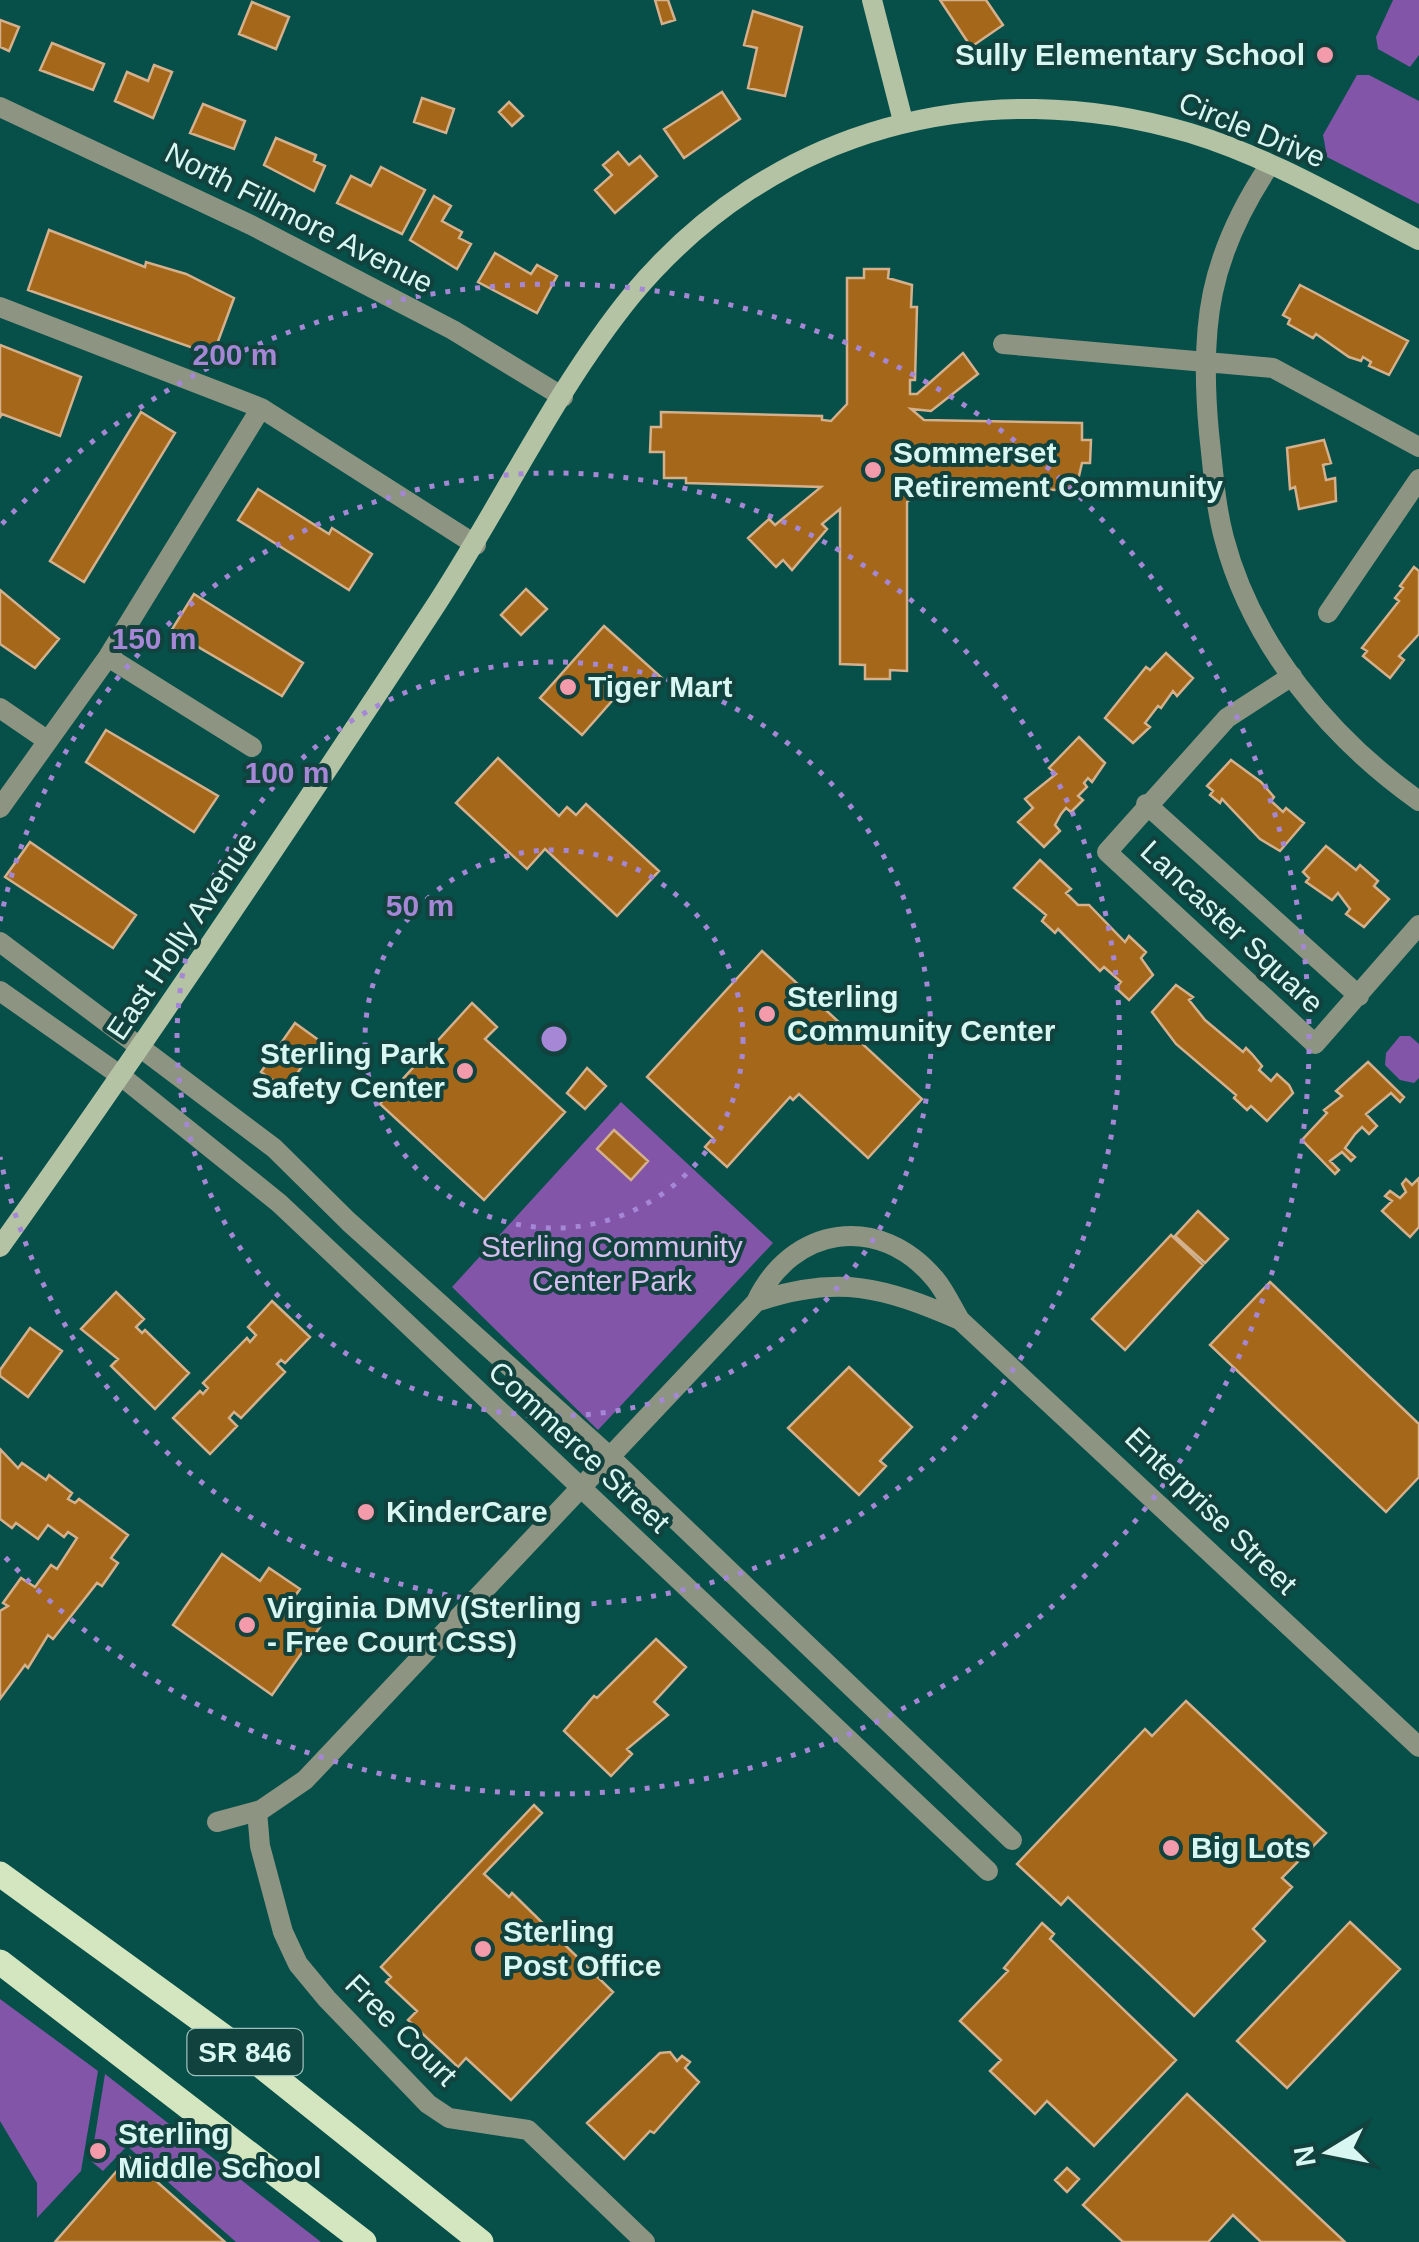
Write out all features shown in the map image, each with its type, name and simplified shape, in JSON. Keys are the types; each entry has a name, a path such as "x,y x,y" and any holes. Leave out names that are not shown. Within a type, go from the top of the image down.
{"main road":[{"name":"SR 846","path":"0,1874 230,2041 481,2242"},
{"name":"SR 846","path":"0,1962 364,2242"}],"street":[{"path":"872,0 903,121"},
{"name":"North Fillmore Avenue","path":"0,107 268,234 453,330 563,397"},
{"name":"Circle Drive","path":"563,397 632,296 690,236 744,192 834,144 903,121 960,111 1014,108 1104,114 1197,135 1419,240"},
{"path":"1269,166 1228,234 1214,277 1204,361 1224,538 1256,620 1292,676 1352,746 1419,801"},
{"path":"0,308 262,408 476,545"},
{"path":"1003,344 1273,368 1419,448"},
{"name":"East Holly Avenue","path":"0,1247 144,1047 476,545 563,397"},
{"path":"0,808 108,657 262,408"},
{"path":"1328,613 1419,479"},
{"path":"108,657 252,747"},
{"name":"Lancaster Square","path":"1292,676 1227,718 1107,852 1315,1044 1419,924"},
{"path":"0,708 48,741"},
{"name":"Lancaster Square","path":"1146,804 1359,996"},
{"name":"Commerce Street","path":"0,942 274,1148 349,1222 609,1456 1012,1840"},
{"name":"Commerce Street","path":"0,991 121,1076 279,1204 988,1871"},
{"name":"Enterprise Street","path":"609,1456 756,1302 768,1277 788,1255 809,1242 851,1236 884,1242 934,1278 960,1320 1419,1748"},
{"name":"Enterprise Street","path":"756,1302 796,1288 842,1284 880,1288 960,1320"},
{"path":"217,1822 257,1811 305,1780 609,1456"},
{"name":"Free Court","path":"257,1811 260,1846 283,1932 298,1964 379,2050 395,2074 449,2118 528,2130 645,2242"}],"green space":[{"path":"1393,0 1419,0 1419,55 1410,67 1378,49 1376,37"},
{"path":"1357,75 1369,75 1419,101 1419,204 1327,157 1323,135"},
{"path":"1400,1036 1410,1036 1419,1044 1419,1078 1414,1083 1400,1080 1385,1065 1386,1053"},
{"name":"Sterling Community Center Park","path":"621,1102 773,1243 598,1430 452,1287"},
{"path":"0,1999 98,2071 81,2171 37,2218 37,2183 0,2121"},
{"path":"105,2074 321,2242 236,2242 127,2146 103,2171 91,2161"}],"building":[{"path":"655,0 668,0 675,20 662,24"},
{"path":"940,0 986,0 1003,25 971,47"},
{"path":"252,2 289,17 276,49 239,34"},
{"path":"753,11 802,27 785,96 748,88 757,48 744,45"},
{"path":"0,20 19,27 9,51 0,47"},
{"path":"52,43 104,64 93,90 40,70"},
{"path":"154,65 172,72 153,118 115,101 127,72 148,81"},
{"path":"722,92 740,119 684,158 664,129"},
{"path":"422,98 454,109 446,133 414,122"},
{"path":"509,102 523,116 512,126 499,112"},
{"path":"203,104 245,121 234,149 190,133"},
{"path":"276,138 316,155 314,161 325,166 314,191 264,165"},
{"path":"618,152 629,165 640,156 657,176 615,213 595,190 612,175 603,165"},
{"path":"381,167 425,190 402,234 337,203 351,176 371,186"},
{"path":"434,196 451,206 442,221 462,232 459,238 471,244 457,269 410,240"},
{"path":"49,230 145,267 146,262 186,274 234,298 213,355 28,290"},
{"path":"495,253 531,274 537,265 557,276 537,313 478,282"},
{"name":"Sommerset Retirement Community","path":"864,269 889,269 888,278 912,285 911,307 917,307 915,380 910,380 910,394 917,394 963,353 978,374 931,411 911,409 924,420 1082,423 1082,440 1091,440 1090,463 1082,463 1076,489 1050,490 1050,495 919,491 907,502 907,671 890,670 890,679 865,679 865,665 840,664 840,509 822,524 827,529 792,570 783,560 776,567 748,538 769,519 775,525 821,487 686,483 686,478 664,478 664,452 650,452 651,427 661,427 661,412 822,416 822,420 831,421 847,404 847,278 864,278"},
{"path":"1300,285 1408,341 1389,375 1369,366 1371,362 1363,357 1361,361 1349,357 1316,334 1313,338 1288,324 1290,319 1283,315"},
{"path":"0,345 81,377 60,436 2,414 0,417"},
{"path":"141,412 175,433 84,582 50,561"},
{"path":"1324,440 1331,463 1323,465 1326,480 1335,478 1336,501 1299,509 1295,487 1290,489 1287,448"},
{"path":"258,489 329,534 332,528 372,554 349,590 238,520"},
{"path":"1414,567 1419,571 1419,634 1399,656 1404,660 1390,678 1363,656 1367,651 1362,648 1399,601 1395,598 1403,588 1400,586"},
{"path":"526,589 547,609 521,635 501,615"},
{"path":"0,590 59,639 35,668 0,644"},
{"path":"194,594 303,663 282,696 171,631"},
{"path":"604,626 662,678 644,698 627,683 633,692 627,699 619,693 582,735 540,698"},
{"path":"1166,653 1193,678 1177,696 1173,691 1161,708 1158,706 1145,723 1150,727 1133,743 1105,718 1146,667 1150,670"},
{"path":"106,730 218,796 194,832 86,762"},
{"path":"1079,737 1105,763 1092,782 1088,778 1084,783 1087,787 1078,796 1083,800 1071,812 1066,808 1061,814 1055,825 1060,831 1044,847 1018,822 1033,808 1025,799 1056,774 1049,768"},
{"path":"498,758 559,816 567,807 576,815 586,804 659,871 617,916 545,849 527,869 456,803"},
{"path":"1231,760 1261,782 1274,797 1271,801 1283,812 1286,808 1304,823 1280,851 1260,839 1222,799 1220,803 1210,795 1213,791 1207,786"},
{"path":"30,842 136,915 113,948 5,877"},
{"path":"1326,846 1356,870 1360,865 1378,881 1374,886 1389,899 1364,927 1346,914 1350,909 1338,893 1332,900 1306,882 1309,878 1303,872"},
{"path":"1040,860 1071,889 1066,893 1078,905 1089,905 1125,942 1129,936 1146,952 1141,958 1153,975 1129,1000 1116,988 1121,982 1104,967 1100,971 1058,929 1055,933 1042,921 1046,915 1014,888"},
{"name":"Sterling Community Center","path":"762,951 922,1099 868,1158 799,1094 793,1100 790,1097 727,1167 705,1147 713,1138 647,1077"},
{"path":"1176,985 1193,997 1189,1000 1205,1020 1243,1052 1246,1048 1252,1054 1262,1066 1259,1070 1271,1081 1277,1074 1289,1085 1293,1093 1267,1121 1251,1106 1247,1110 1234,1098 1236,1095 1176,1044 1152,1012"},
{"name":"Sterling Park Safety Center","path":"472,1003 497,1027 485,1039 565,1112 484,1200 380,1104"},
{"path":"295,1023 320,1041 286,1089 261,1072"},
{"path":"1368,1062 1404,1097 1400,1102 1391,1093 1366,1114 1377,1126 1369,1134 1362,1127 1355,1134 1345,1148 1355,1157 1351,1161 1342,1152 1330,1161 1339,1170 1335,1174 1302,1140 1327,1113 1324,1110 1342,1096 1336,1091"},
{"path":"587,1068 606,1086 585,1109 567,1093"},
{"path":"614,1130 648,1161 631,1180 597,1149"},
{"path":"1419,1178 1419,1227 1410,1237 1382,1211 1392,1201 1385,1196 1390,1191 1400,1198 1406,1192 1402,1184 1406,1179 1412,1185"},
{"path":"1198,1211 1228,1239 1205,1263 1175,1236"},
{"path":"1171,1235 1203,1265 1125,1350 1092,1319"},
{"path":"1270,1282 1419,1424 1419,1477 1386,1512 1210,1345"},
{"path":"116,1292 144,1319 136,1327 142,1333 145,1330 189,1373 155,1409 111,1366 118,1359 81,1329"},
{"path":"272,1301 310,1337 285,1363 281,1360 277,1364 285,1372 241,1418 234,1412 229,1418 237,1426 210,1454 173,1418 200,1391 203,1394 208,1388 203,1383 247,1338 250,1342 256,1335 248,1327"},
{"path":"30,1328 62,1351 28,1397 0,1376 0,1370"},
{"path":"849,1367 912,1427 880,1461 886,1466 859,1495 788,1428"},
{"path":"0,1449 18,1468 22,1463 46,1480 49,1475 72,1493 68,1499 75,1503 79,1499 128,1535 111,1558 118,1563 102,1586 97,1583 53,1639 48,1635 28,1668 25,1665 0,1699 0,1611 8,1606 3,1603 21,1578 35,1587 51,1565 57,1569 77,1538 68,1532 64,1537 48,1525 38,1539 16,1523 12,1528 0,1519"},
{"name":"Virginia DMV (Sterling - Free Court CSS)","path":"222,1554 260,1581 269,1568 300,1589 290,1603 322,1624 272,1695 173,1625"},
{"path":"656,1639 686,1667 654,1702 668,1715 627,1749 632,1754 611,1776 564,1731 594,1696 597,1698"},
{"name":"Big Lots","path":"1186,1701 1326,1833 1282,1878 1292,1887 1253,1929 1265,1941 1194,2016 1068,1897 1061,1905 1017,1864 1145,1729 1152,1736"},
{"name":"Sterling Post Office","path":"534,1805 542,1813 484,1874 509,1897 512,1893 613,1992 511,2100 466,2058 458,2067 408,2020 417,2011 386,1982 391,1977 381,1967"},
{"path":"1350,1922 1400,1969 1287,2088 1237,2041"},
{"path":"1042,1923 1054,1934 1050,1939 1176,2060 1094,2146 1047,2101 1035,2114 990,2071 1001,2060 960,2021 1008,1971 1004,1968"},
{"path":"670,2052 677,2061 682,2056 690,2062 685,2068 699,2082 654,2133 650,2131 624,2159 587,2123 660,2053"},
{"path":"1187,2094 1345,2242 1261,2242 1233,2215 1208,2242 1123,2242 1083,2205"},
{"name":"Sterling Middle School","path":"129,2157 225,2242 55,2242"},
{"path":"1067,2168 1079,2179 1067,2192 1055,2180"}],"place":[{"name":"Sully Elementary School","path":"1325,55"},
{"name":"Sommerset Retirement Community","path":"873,470"},
{"name":"Tiger Mart","path":"568,687"},
{"name":"Sterling Community Center","path":"767,1014"},
{"name":"Sterling Park Safety Center","path":"465,1071"},
{"name":"KinderCare","path":"366,1512"},
{"name":"Virginia DMV (Sterling - Free Court CSS)","path":"247,1625"},
{"name":"Big Lots","path":"1171,1848"},
{"name":"Sterling Post Office","path":"483,1949"},
{"name":"Sterling Middle School","path":"98,2151"}]}
